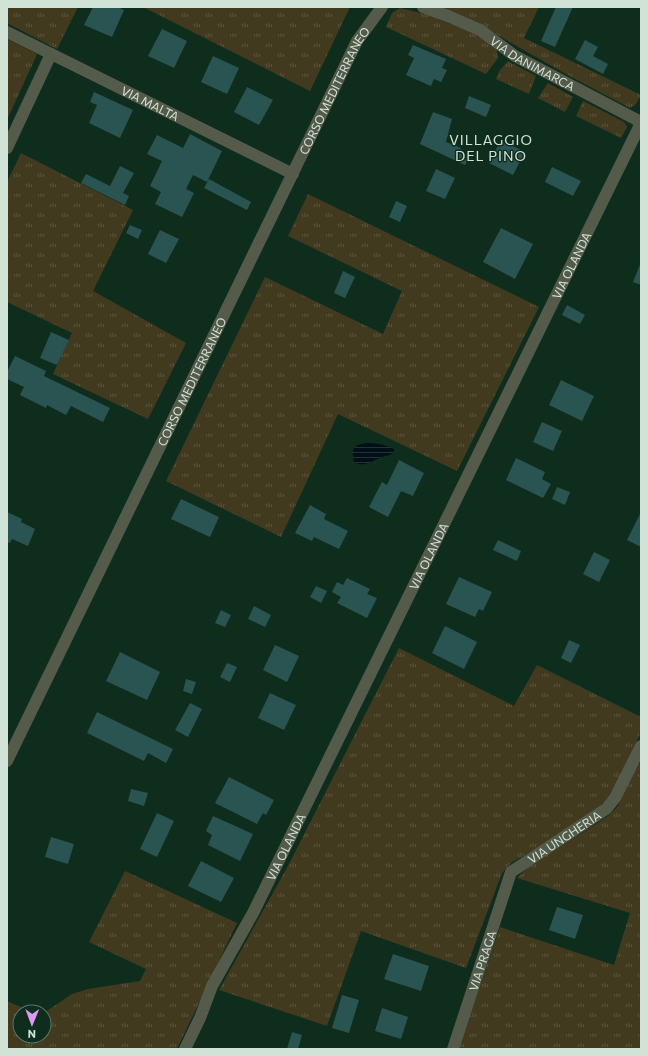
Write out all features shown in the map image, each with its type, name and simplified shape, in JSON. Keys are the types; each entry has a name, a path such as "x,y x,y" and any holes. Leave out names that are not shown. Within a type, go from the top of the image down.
{"street":[{"name":"CORSO MEDITERRANEO","path":"7,761 357,41 382,7"},
{"name":"VIA DANIMARCA","path":"423,7 480,30 516,56 641,123"},
{"name":"VIA MALTA","path":"7,32 293,174"},
{"path":"7,148 51,54"},
{"name":"VIA OLANDA","path":"186,1049 212,986 253,913 641,123"},
{"name":"VIA UNGHERIA","path":"511,872 606,809 615,798 641,746"},
{"name":"VIA PRAGA","path":"453,1049 511,872"}],"green space":[{"path":"7,7 78,7 57,49 7,23"},
{"path":"143,7 350,7 310,91"},
{"path":"442,7 539,7 524,38 641,95 635,105 630,108 566,74 473,21"},
{"path":"400,8 429,15 469,31 488,41 496,48 498,58 486,74 386,27 392,13"},
{"path":"7,39 37,54 7,120"},
{"path":"508,61 536,76 529,94 496,79 500,70"},
{"path":"548,83 573,97 565,112 538,98"},
{"path":"583,101 624,122 627,127 621,138 576,116"},
{"path":"21,153 133,210 93,291 186,343 148,419 53,374 72,333 7,302 7,182"},
{"path":"308,194 539,307 457,471 338,414 281,537 166,481 265,277 383,334 402,291 288,236"},
{"path":"399,648 514,706 537,665 641,717 641,732 612,793 600,806 544,845 512,862 502,873 466,968 361,931 327,1026 219,990 289,864"},
{"path":"638,763 641,764 641,1049 459,1049 500,927 614,965 630,913 517,878 527,868 608,816 618,806"},
{"path":"125,871 237,923 177,1049 7,1049 7,1001 14,1004 12,1004 12,1044 52,1044 52,1008 72,994 88,989 140,981 146,969 89,942"}],"shaded area":[{"path":"366,443 387,446 394,449 394,453 365,464 358,464 354,462 353,450 357,445"}],"building":[{"path":"93,7 118,7 124,10 112,37 84,25"},
{"path":"556,7 573,7 555,47 541,41"},
{"path":"162,29 187,41 174,68 148,56"},
{"path":"585,40 598,47 593,56 608,64 603,74 575,59"},
{"path":"413,45 446,59 442,68 447,70 441,82 434,79 431,86 406,75 414,58 408,55"},
{"path":"213,56 239,68 227,94 201,82"},
{"path":"247,87 273,100 259,125 234,112"},
{"path":"94,92 133,110 120,138 89,123 97,105 90,102"},
{"path":"469,96 491,105 486,117 465,108"},
{"path":"433,112 452,119 446,142 461,148 459,153 469,158 465,165 420,144"},
{"path":"190,134 222,151 207,182 193,175 186,189 194,193 182,217 155,204 161,192 150,186 162,161 147,154 157,135 183,148"},
{"path":"501,140 525,152 513,175 489,163"},
{"path":"120,166 134,173 123,193 129,196 125,205 81,183 86,174 110,186"},
{"path":"552,167 581,181 573,196 545,182"},
{"path":"436,169 455,178 445,199 426,191"},
{"path":"209,179 251,202 247,210 204,188"},
{"path":"396,201 407,206 400,222 389,217"},
{"path":"130,225 142,230 138,239 126,233"},
{"path":"501,228 533,244 515,279 483,262"},
{"path":"160,230 179,239 166,263 148,254"},
{"path":"641,262 641,285 633,282"},
{"path":"343,271 355,277 345,298 334,293"},
{"path":"567,305 585,315 580,324 562,315"},
{"path":"51,332 69,340 57,365 40,358"},
{"path":"15,356 46,371 44,376 110,408 103,422 71,406 66,415 47,405 46,408 20,395 24,387 7,379 7,372"},
{"path":"561,380 594,396 582,421 549,405"},
{"path":"542,422 562,431 553,451 533,442"},
{"path":"516,458 545,472 542,479 551,484 543,498 506,480"},
{"path":"399,460 424,473 413,496 401,491 388,517 369,507 382,482 387,485"},
{"path":"557,487 570,492 565,505 552,499"},
{"path":"181,499 219,517 210,537 171,519"},
{"path":"310,505 326,514 324,519 348,531 339,549 314,537 312,541 295,533"},
{"path":"7,512 22,519 21,522 35,529 28,546 12,539 10,543 7,542"},
{"path":"641,512 641,547 627,540"},
{"path":"498,540 521,551 517,561 493,550"},
{"path":"594,552 610,560 599,582 583,574"},
{"path":"459,577 492,592 483,611 479,609 475,617 446,604"},
{"path":"347,578 370,589 367,594 377,598 367,618 337,603 341,597 332,592 337,582 343,585"},
{"path":"316,586 327,591 321,603 310,597"},
{"path":"254,606 271,615 265,627 248,619"},
{"path":"221,610 231,615 225,627 215,623"},
{"path":"445,626 477,642 464,669 432,653"},
{"path":"569,640 580,645 571,663 561,658"},
{"path":"275,645 299,656 287,682 263,670"},
{"path":"120,652 160,672 147,700 106,681"},
{"path":"227,663 237,667 230,682 220,677"},
{"path":"186,679 196,682 192,694 183,691"},
{"path":"270,693 296,705 284,730 258,718"},
{"path":"190,703 202,709 188,737 175,730"},
{"path":"97,712 173,749 166,763 148,753 144,761 87,733"},
{"path":"229,777 274,800 266,815 263,813 257,824 215,803"},
{"path":"131,789 148,793 144,806 128,801"},
{"path":"157,813 174,821 157,857 140,849"},
{"path":"213,816 253,834 240,861 208,845 212,835 206,831"},
{"path":"51,837 74,844 68,864 45,857"},
{"path":"201,861 234,878 221,902 188,886"},
{"path":"557,907 583,915 575,939 549,930"},
{"path":"393,954 429,966 421,991 384,979"},
{"path":"342,995 359,1000 349,1033 332,1028"},
{"path":"382,1008 408,1017 401,1039 375,1031"},
{"path":"292,1032 302,1035 298,1049 287,1049"}],"district":[{"name":"VILLAGGIO DEL PINO","path":"491,148"}]}
